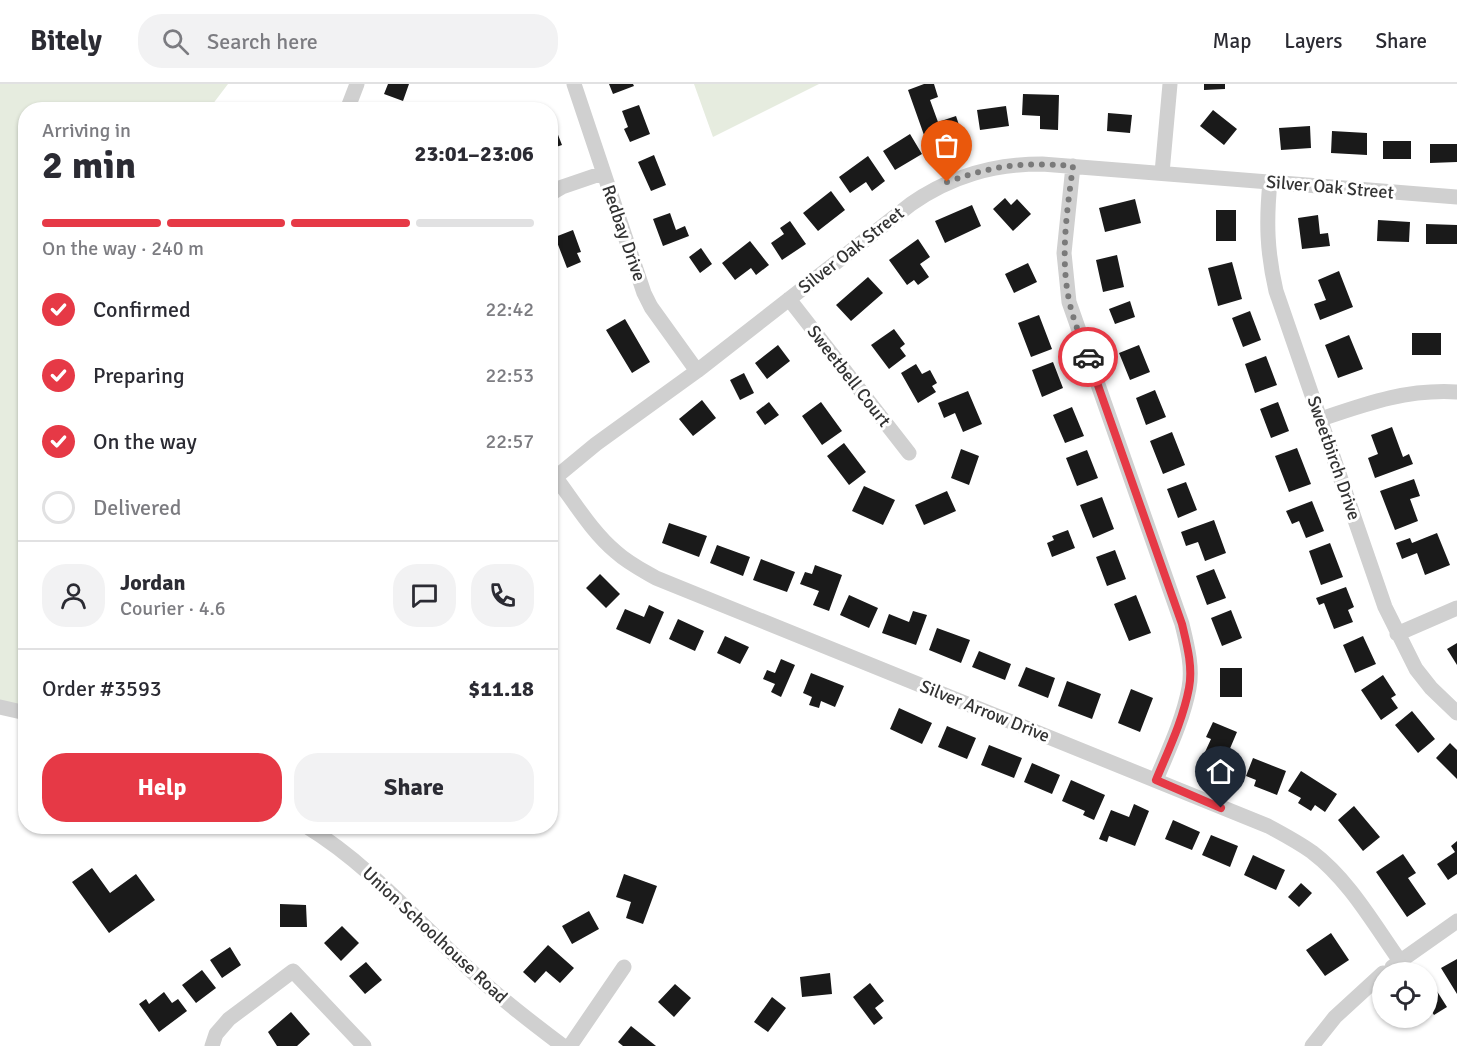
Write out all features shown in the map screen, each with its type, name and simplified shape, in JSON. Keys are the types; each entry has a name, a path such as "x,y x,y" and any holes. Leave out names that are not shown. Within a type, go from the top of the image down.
{"street":[{"path":"349,102 357,84"},
{"name":"Redbay Drive","path":"574,84 644,293 651,307 697,370"},
{"path":"1162,173 1170,84"},
{"name":"Silver Oak Street","path":"558,476 596,444 697,370 911,204 947,182 997,166 1019,164 1073,166 1457,197"},
{"path":"1073,166 1064,253 1069,302 1182,624 1188,649 1189,688 1176,732 1156,780"},
{"path":"558,189 603,172"},
{"name":"Sweetbirch Drive","path":"1270,182 1267,240 1276,291 1385,606 1416,669 1431,688 1457,713"},
{"name":"Sweetbell Court","path":"789,299 909,453"},
{"path":"1322,419 1398,395 1431,391 1457,392"},
{"name":"Silver Arrow Drive","path":"558,486 615,551 631,564 656,578 1156,780 1268,826 1293,839 1313,853 1349,889 1400,961"},
{"path":"1397,634 1457,608"},
{"path":"0,707 18,711"},
{"name":"Union Schoolhouse Road","path":"318,834 352,858 480,980 563,1046"},
{"path":"1400,961 1457,921"},
{"path":"570,1046 624,967"},
{"path":"212,1046 216,1034 229,1018 293,971 364,1046"},
{"path":"1312,1046 1335,1017 1372,984"}],"shaded area":[{"path":"0,84 228,84 214,102 18,102 18,711 0,707"},
{"path":"694,84 819,84 713,137"}],"building":[{"path":"388,84 409,84 403,101 384,94"},
{"path":"609,84 633,84 634,86 613,94"},
{"path":"924,84 934,84 938,97 930,100 938,122 956,116 964,140 930,152 908,90"},
{"path":"1204,84 1225,84 1225,89 1204,90"},
{"path":"1023,94 1059,95 1058,130 1040,129 1040,116 1022,115"},
{"path":"639,105 650,134 630,142 624,129 628,127 622,111"},
{"path":"1006,106 1009,126 980,130 977,110"},
{"path":"1213,110 1237,129 1224,145 1200,126"},
{"path":"1108,113 1132,115 1130,133 1107,131"},
{"path":"1310,126 1311,148 1281,150 1279,128"},
{"path":"1332,131 1367,133 1367,155 1331,153"},
{"path":"910,134 922,154 895,170 883,151"},
{"path":"558,135 562,145 558,146"},
{"path":"1383,141 1411,141 1411,159 1383,159"},
{"path":"1430,144 1457,144 1457,162 1430,163"},
{"path":"654,155 666,185 651,191 638,162"},
{"path":"868,156 885,181 872,191 866,182 850,193 839,177"},
{"path":"831,191 845,210 818,231 803,213"},
{"path":"1005,198 1011,205 1017,199 1031,214 1013,231 993,209"},
{"path":"1135,199 1141,223 1105,232 1099,208"},
{"path":"972,205 981,226 945,243 935,221"},
{"path":"1216,210 1236,210 1236,241 1216,241"},
{"path":"670,213 676,230 685,226 689,236 663,246 653,219"},
{"path":"1318,215 1320,234 1328,233 1330,246 1302,249 1298,218"},
{"path":"1378,220 1410,222 1409,242 1377,241"},
{"path":"790,221 806,244 782,260 771,243 784,234 780,228"},
{"path":"1426,224 1457,225 1457,244 1426,244"},
{"path":"573,230 581,252 577,253 581,262 567,268 558,245 558,236"},
{"path":"918,239 930,257 920,264 929,277 918,285 914,280 907,285 889,260"},
{"path":"750,241 769,265 756,275 751,268 735,280 722,263"},
{"path":"701,248 712,264 700,273 689,257"},
{"path":"1117,255 1124,287 1103,292 1096,260"},
{"path":"1232,262 1242,299 1218,306 1208,268"},
{"path":"1028,263 1037,282 1014,293 1005,274"},
{"path":"1339,271 1353,307 1320,320 1314,304 1326,300 1318,280"},
{"path":"868,277 883,293 851,321 836,305"},
{"path":"1130,301 1135,317 1115,324 1109,309"},
{"path":"1250,311 1261,340 1243,347 1232,318"},
{"path":"1039,315 1052,349 1031,357 1018,323"},
{"path":"625,319 650,362 632,373 606,330"},
{"path":"894,329 905,344 900,348 906,356 889,369 871,345"},
{"path":"1412,333 1441,333 1441,355 1412,355"},
{"path":"1349,335 1363,369 1338,378 1325,345"},
{"path":"778,345 790,361 767,379 755,363"},
{"path":"1139,345 1150,372 1130,380 1119,353"},
{"path":"1266,356 1277,385 1255,393 1245,364"},
{"path":"1053,362 1063,388 1042,397 1032,370"},
{"path":"916,364 922,374 930,370 937,383 932,386 936,392 918,403 901,373"},
{"path":"744,373 754,393 740,400 730,380"},
{"path":"1155,390 1166,417 1146,425 1136,398"},
{"path":"968,391 982,424 963,432 955,413 944,418 938,403"},
{"path":"702,400 716,418 693,436 679,419"},
{"path":"769,402 779,415 765,425 756,412"},
{"path":"821,402 842,431 822,445 802,416"},
{"path":"1278,402 1289,431 1271,438 1260,409"},
{"path":"1072,407 1084,436 1065,443 1053,415"},
{"path":"1392,427 1403,457 1409,454 1413,464 1375,478 1368,458 1378,454 1371,435"},
{"path":"1172,432 1185,465 1163,474 1150,441"},
{"path":"844,443 866,472 849,485 827,456"},
{"path":"1297,448 1311,484 1289,492 1275,456"},
{"path":"961,449 979,456 969,485 951,478"},
{"path":"1087,450 1098,478 1077,486 1066,458"},
{"path":"1414,479 1420,496 1410,499 1418,521 1395,530 1380,491"},
{"path":"1186,482 1197,510 1178,518 1167,489"},
{"path":"864,486 895,500 883,525 852,511"},
{"path":"947,491 956,511 924,525 915,505"},
{"path":"1102,497 1114,529 1093,538 1080,505"},
{"path":"1312,501 1324,531 1306,538 1299,521 1292,524 1286,511"},
{"path":"1214,520 1226,553 1205,561 1198,542 1186,546 1181,532"},
{"path":"669,523 707,536 699,557 662,543"},
{"path":"1068,530 1075,548 1052,557 1047,543 1054,540 1052,536"},
{"path":"1437,533 1450,565 1425,575 1417,553 1402,559 1396,543 1410,538 1412,543"},
{"path":"1330,543 1343,577 1321,585 1309,551"},
{"path":"717,545 750,557 743,576 710,563"},
{"path":"1115,550 1126,579 1107,586 1096,557"},
{"path":"761,559 795,572 787,592 753,580"},
{"path":"815,565 842,575 829,611 813,605 819,591 800,584 805,572 812,574"},
{"path":"1214,569 1226,598 1207,605 1196,576"},
{"path":"600,574 620,594 606,608 586,588"},
{"path":"1346,587 1354,607 1348,610 1353,622 1334,629 1324,603 1319,605 1316,598"},
{"path":"849,595 878,608 869,628 840,615"},
{"path":"1136,595 1151,633 1129,641 1114,604"},
{"path":"649,605 664,612 650,644 616,629 625,609 644,617"},
{"path":"1231,610 1242,638 1222,646 1211,618"},
{"path":"913,611 927,615 916,645 882,633 889,614 909,622"},
{"path":"678,619 704,631 695,651 669,639"},
{"path":"937,628 970,640 961,663 929,650"},
{"path":"725,636 749,647 740,664 717,653"},
{"path":"1363,636 1376,664 1355,673 1343,645"},
{"path":"1457,643 1457,665 1447,649"},
{"path":"979,651 1011,664 1005,680 972,667"},
{"path":"781,659 795,665 781,697 771,692 775,684 763,679 767,670 775,673"},
{"path":"1026,667 1055,678 1048,698 1018,686"},
{"path":"1220,668 1242,668 1242,697 1220,697"},
{"path":"811,673 844,686 835,707 821,701 819,708 809,705 812,697 803,693"},
{"path":"1383,675 1396,695 1391,698 1398,708 1381,720 1361,690"},
{"path":"1067,681 1101,694 1092,719 1058,706"},
{"path":"1131,689 1153,698 1140,732 1118,723"},
{"path":"899,708 932,723 922,744 890,729"},
{"path":"1412,711 1435,739 1418,753 1395,725"},
{"path":"1213,722 1237,732 1226,758 1232,761 1226,775 1200,763 1211,739 1206,737"},
{"path":"947,726 976,738 967,759 938,747"},
{"path":"1450,743 1457,750 1457,779 1436,758"},
{"path":"989,745 1022,758 1014,778 981,765"},
{"path":"1253,758 1286,771 1277,795 1254,786 1256,780 1246,776"},
{"path":"1032,763 1060,775 1052,794 1024,782"},
{"path":"1301,771 1337,794 1325,812 1315,805 1311,811 1298,803 1301,798 1288,791"},
{"path":"1071,780 1105,795 1094,820 1083,815 1085,811 1062,801"},
{"path":"1134,804 1149,811 1135,846 1109,836 1107,842 1099,839 1111,810 1129,817"},
{"path":"1354,806 1380,837 1363,851 1338,820"},
{"path":"1173,820 1200,832 1192,850 1165,839"},
{"path":"1211,835 1238,846 1230,867 1202,855"},
{"path":"1457,841 1457,874 1448,880 1437,864 1455,852 1451,846"},
{"path":"1403,854 1416,873 1408,878 1426,904 1407,917 1376,872"},
{"path":"1253,855 1285,870 1276,890 1244,875"},
{"path":"92,868 110,893 136,874 155,900 109,933 72,882"},
{"path":"624,874 657,886 643,924 626,918 631,902 616,897"},
{"path":"1301,883 1312,893 1299,907 1288,897"},
{"path":"280,904 306,905 307,927 280,927"},
{"path":"589,911 599,929 572,944 562,926"},
{"path":"342,926 359,943 341,961 324,943"},
{"path":"1331,933 1349,960 1325,976 1306,950"},
{"path":"548,945 574,968 560,983 546,971 535,983 523,972"},
{"path":"230,947 241,965 222,978 210,960"},
{"path":"1457,959 1457,994 1441,968"},
{"path":"366,962 382,980 365,994 349,976"},
{"path":"202,970 216,988 196,1003 182,985"},
{"path":"830,973 832,994 802,997 800,977"},
{"path":"870,983 884,1001 875,1008 883,1018 874,1025 853,997"},
{"path":"675,984 691,998 674,1017 658,1002"},
{"path":"164,992 172,1003 178,999 187,1011 159,1032 139,1004 146,999 149,1004"},
{"path":"1438,993 1447,1007 1438,1013"},
{"path":"772,997 786,1008 768,1032 754,1022"},
{"path":"291,1012 310,1034 297,1046 277,1046 268,1032"},
{"path":"631,1026 656,1046 623,1046 618,1042"}],"way so far":[{"path":"947,182 997,166 1019,164 1073,166 1064,253 1066,281 1069,302 1088,357"}],"route":[{"path":"1088,357 1182,624 1188,649 1189,688 1176,732 1156,780 1221,808"}]}
